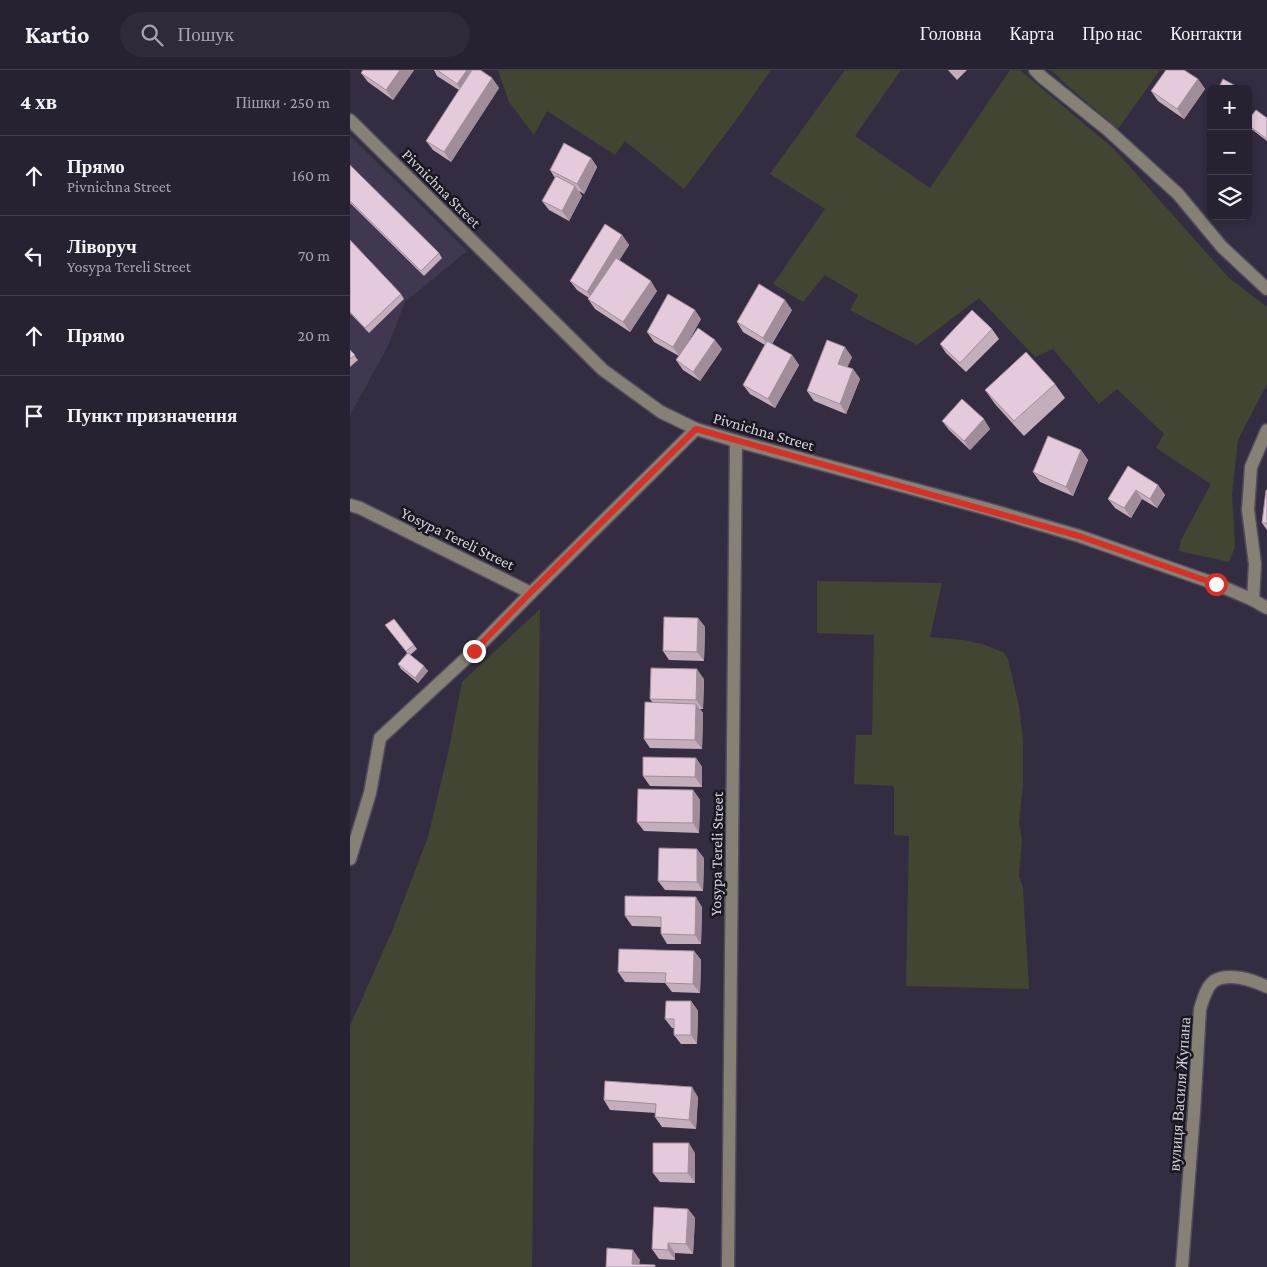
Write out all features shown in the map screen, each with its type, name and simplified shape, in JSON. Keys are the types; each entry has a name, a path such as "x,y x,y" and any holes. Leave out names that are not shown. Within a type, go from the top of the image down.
{"street":[{"path":"1035,70 1108,130 1178,194 1222,247 1266,287"},
{"name":"Pivnichna Street","path":"350,120 603,370 660,412 696,429 736,441 1079,536 1216,584 1267,608"},
{"path":"350,859 370,793 380,738 474,651 696,429"},
{"path":"1253,600 1255,564 1248,510 1251,467 1267,430"},
{"name":"Yosypa Tereli Street","path":"728,1267 736,441"},
{"name":"Yosypa Tereli Street","path":"350,505 360,508 531,592"},
{"name":"вулиця Василя Жупана","path":"1182,1267 1200,1009 1205,994 1214,982 1227,977 1244,978 1267,987"}],"shaded area":[{"path":"350,136 467,251 405,302 388,346 350,415"}],"green space":[{"path":"498,70 771,70 684,189 625,141 615,155 547,111 534,135 509,102"},
{"path":"845,70 901,70 855,136 930,188 1010,70 1020,70 1113,148 1229,278 1267,307 1267,384 1238,440 1232,494 1235,547 1229,562 1179,551 1181,540 1211,484 1156,448 1164,434 1117,389 1099,404 1053,349 1035,357 979,298 917,345 850,310 858,295 825,275 803,302 773,284 825,209 770,174"},
{"path":"1051,70 1160,70 1118,129"},
{"path":"817,581 942,583 930,637 964,640 982,644 1003,652 1008,659 1019,706 1023,740 1023,784 1019,823 1022,839 1019,876 1023,888 1029,989 906,986 909,836 894,835 894,786 854,784 856,735 872,735 874,635 817,633"},
{"path":"540,609 532,1267 350,1267 350,1026 392,931 428,837 448,753 462,682"}],"building":[{"path":"363,70 400,70 386,90 361,73"},
{"path":"437,70 467,70 457,84"},
{"path":"472,70 480,70 492,78 444,152 426,141"},
{"path":"1166,70 1184,70 1198,79 1177,109 1151,91"},
{"path":"1223,79 1234,85 1220,85"},
{"path":"1256,110 1267,118 1267,139 1252,128 1252,115"},
{"path":"564,143 591,158 577,184 550,170"},
{"path":"350,165 439,253 421,271 350,201"},
{"path":"556,176 575,186 562,211 542,201"},
{"path":"605,224 622,235 587,292 570,281"},
{"path":"350,240 401,294 365,328 350,312"},
{"path":"616,258 651,281 623,322 588,299"},
{"path":"759,284 785,300 763,338 737,322"},
{"path":"668,294 695,310 673,347 647,332"},
{"path":"972,310 992,329 960,363 940,344"},
{"path":"698,328 715,340 693,372 676,360"},
{"path":"827,340 845,347 838,364 853,369 840,404 807,391"},
{"path":"767,341 792,355 768,399 743,385"},
{"path":"350,350 355,355 350,359"},
{"path":"1026,352 1055,384 1014,421 985,390"},
{"path":"962,399 984,419 964,441 942,421"},
{"path":"1048,436 1081,450 1066,487 1033,472"},
{"path":"1128,466 1158,485 1150,499 1136,490 1124,508 1108,499"},
{"path":"1266,490 1267,523 1262,523"},
{"path":"664,617 698,618 697,652 663,651"},
{"path":"394,619 414,645 406,651 385,625"},
{"path":"408,653 424,666 415,678 398,664"},
{"path":"651,668 697,669 696,700 650,699"},
{"path":"645,702 696,704 695,740 644,739"},
{"path":"643,757 696,758 695,777 643,776"},
{"path":"638,789 693,790 693,823 637,822"},
{"path":"659,848 697,849 697,882 658,881"},
{"path":"625,896 696,897 695,935 661,934 661,917 625,916"},
{"path":"619,949 694,951 693,984 665,983 666,973 618,972"},
{"path":"666,1001 691,1001 691,1035 674,1035 674,1019 665,1019"},
{"path":"605,1081 692,1087 689,1120 655,1117 656,1104 604,1100"},
{"path":"653,1143 689,1143 688,1173 653,1173"},
{"path":"654,1207 688,1209 686,1244 668,1243 668,1250 652,1249"},
{"path":"607,1248 633,1250 632,1264 655,1265 655,1267 606,1267"}],"route":[{"path":"474,651 696,429 1079,536 1216,584"}]}
